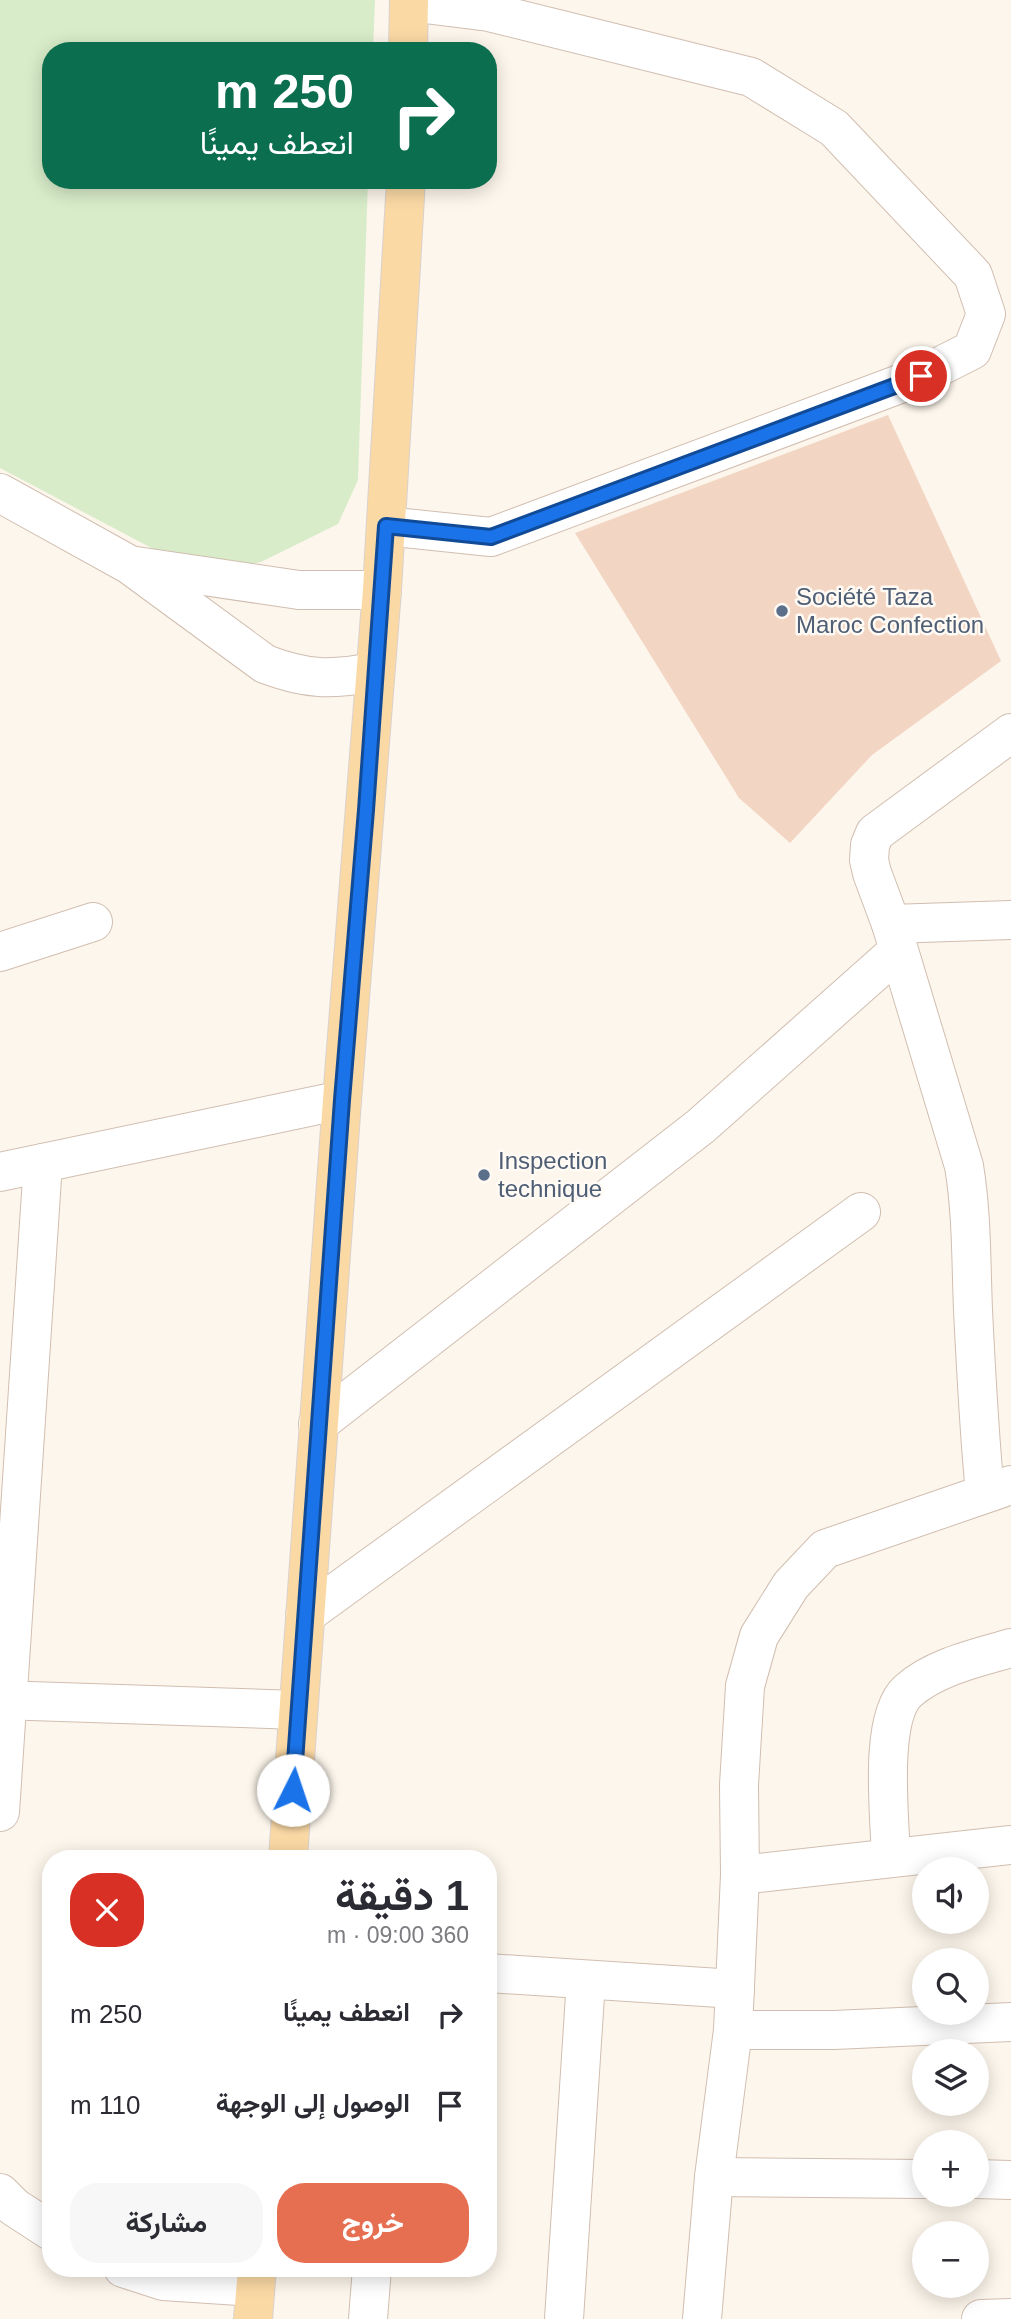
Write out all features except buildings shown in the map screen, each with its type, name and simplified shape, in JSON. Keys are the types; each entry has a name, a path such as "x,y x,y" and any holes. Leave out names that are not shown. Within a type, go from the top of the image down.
{"main road":[{"path":"408,42 409,1"},
{"path":"289,1850 342,1100 382,590 405,189"}],"street":[{"path":"386,526 491,537 921,376 972,350 998,324 973,275 834,128 751,77 489,12 409,1"},
{"path":"0,493 130,565 265,664 313,678 340,679 374,672"},
{"path":"130,565 299,590 382,590"},
{"path":"702,2319 713,2177 733,2030 740,1875 739,1785 745,1686 760,1636 791,1585 825,1549 998,1489 980,1447 970,1203 964,1166 869,860 870,845 875,833 1011,733"},
{"path":"318,1424 701,1126 894,937 1011,920"},
{"path":"0,952 93,922"},
{"path":"0,1172 342,1100"},
{"path":"0,1812 4,1700 43,1163"},
{"path":"305,1615 861,1212"},
{"path":"891,1858 888,1753 894,1716 906,1693 932,1675 1011,1648"},
{"path":"4,1700 298,1710"},
{"path":"740,1875 1011,1845"},
{"path":"497,1974 735,1989"},
{"path":"564,2319 586,1980"},
{"path":"733,2030 834,2030 1011,2022"},
{"path":"713,2177 912,2179"},
{"path":"989,2179 1011,2180"},
{"path":"0,2193 14,2207 42,2225"},
{"path":"151,2277 163,2281 255,2291"},
{"path":"368,2319 371,2277"},
{"path":"981,2319 1011,2318"}],"green space":[{"path":"0,0 375,0 373,42 42,42 42,189 368,189 358,480 338,524 261,562 224,570 161,553 0,468"}],"place":[{"name":"Société Taza Maroc Confection","path":"782,611"},
{"name":"Inspection technique","path":"484,1175"}],"route":[{"path":"293,1790 386,526 491,537 921,376"}]}
